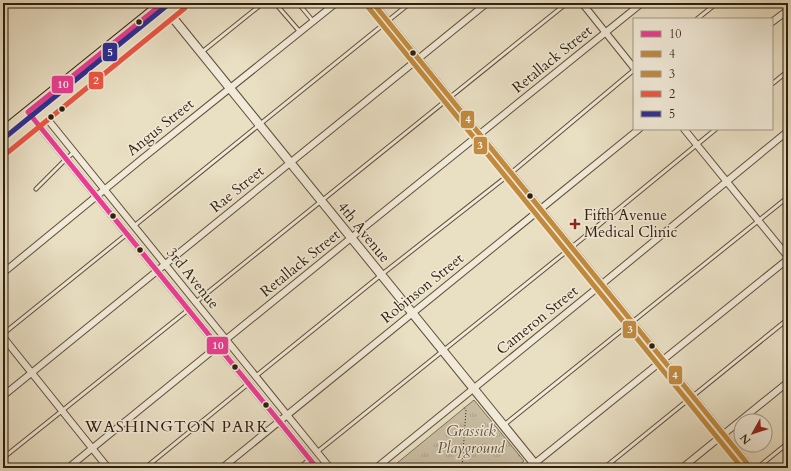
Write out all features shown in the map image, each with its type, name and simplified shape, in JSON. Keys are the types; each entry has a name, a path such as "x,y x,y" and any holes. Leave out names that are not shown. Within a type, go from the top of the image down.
{"main road":[{"path":"3,132 163,3"},
{"path":"3,148 181,3"}],"street":[{"name":"Angus Street","path":"3,273 104,189 336,3"},
{"path":"373,3 751,468"},
{"name":"Rae Street","path":"3,396 487,3"},
{"path":"582,3 633,68"},
{"name":"Retallack Street","path":"68,468 642,3"},
{"path":"773,21 788,10"},
{"name":"4th Avenue","path":"169,13 474,389 534,466"},
{"name":"3rd Avenue","path":"36,105 330,468"},
{"name":"3rd Avenue","path":"28,112 317,468"},
{"name":"Robinson Street","path":"222,468 638,130"},
{"path":"534,466 788,258 685,130"},
{"name":"Cameron Street","path":"376,468 788,131"},
{"path":"3,337 108,468"},
{"path":"682,468 788,382"}],"lane":[{"path":"201,53 263,3"},
{"path":"275,3 300,32"},
{"path":"298,3 313,21"},
{"path":"323,3 328,9"},
{"path":"134,226 410,3"},
{"path":"196,302 567,3"},
{"path":"698,18 717,3"},
{"path":"256,376 511,173 633,70"},
{"path":"773,83 788,71"},
{"path":"317,452 715,130"},
{"path":"36,189 66,158 74,152"},
{"path":"503,425 788,197"},
{"path":"3,334 126,234"},
{"path":"3,458 188,310"},
{"path":"604,468 788,318"},
{"path":"145,468 248,384"},
{"path":"757,468 788,443"},
{"path":"299,468 310,459"}],"path":[{"path":"458,401 466,410 462,468"}],"green space":[{"name":"Grassick Playground","path":"474,400 524,461 516,468 391,468"}],"transit line":[{"name":"5","path":"3,139 170,3"},
{"name":"4","path":"373,3 751,468"},
{"name":"10","path":"162,4 28,112 317,468"},
{"name":"3","path":"368,7 742,468"},
{"name":"2","path":"7,153 185,8"}],"place":[{"name":"Fifth Avenue Medical Clinic","path":"575,224"}],"district":[{"name":"WASHINGTON PARK","path":"177,427"}]}
